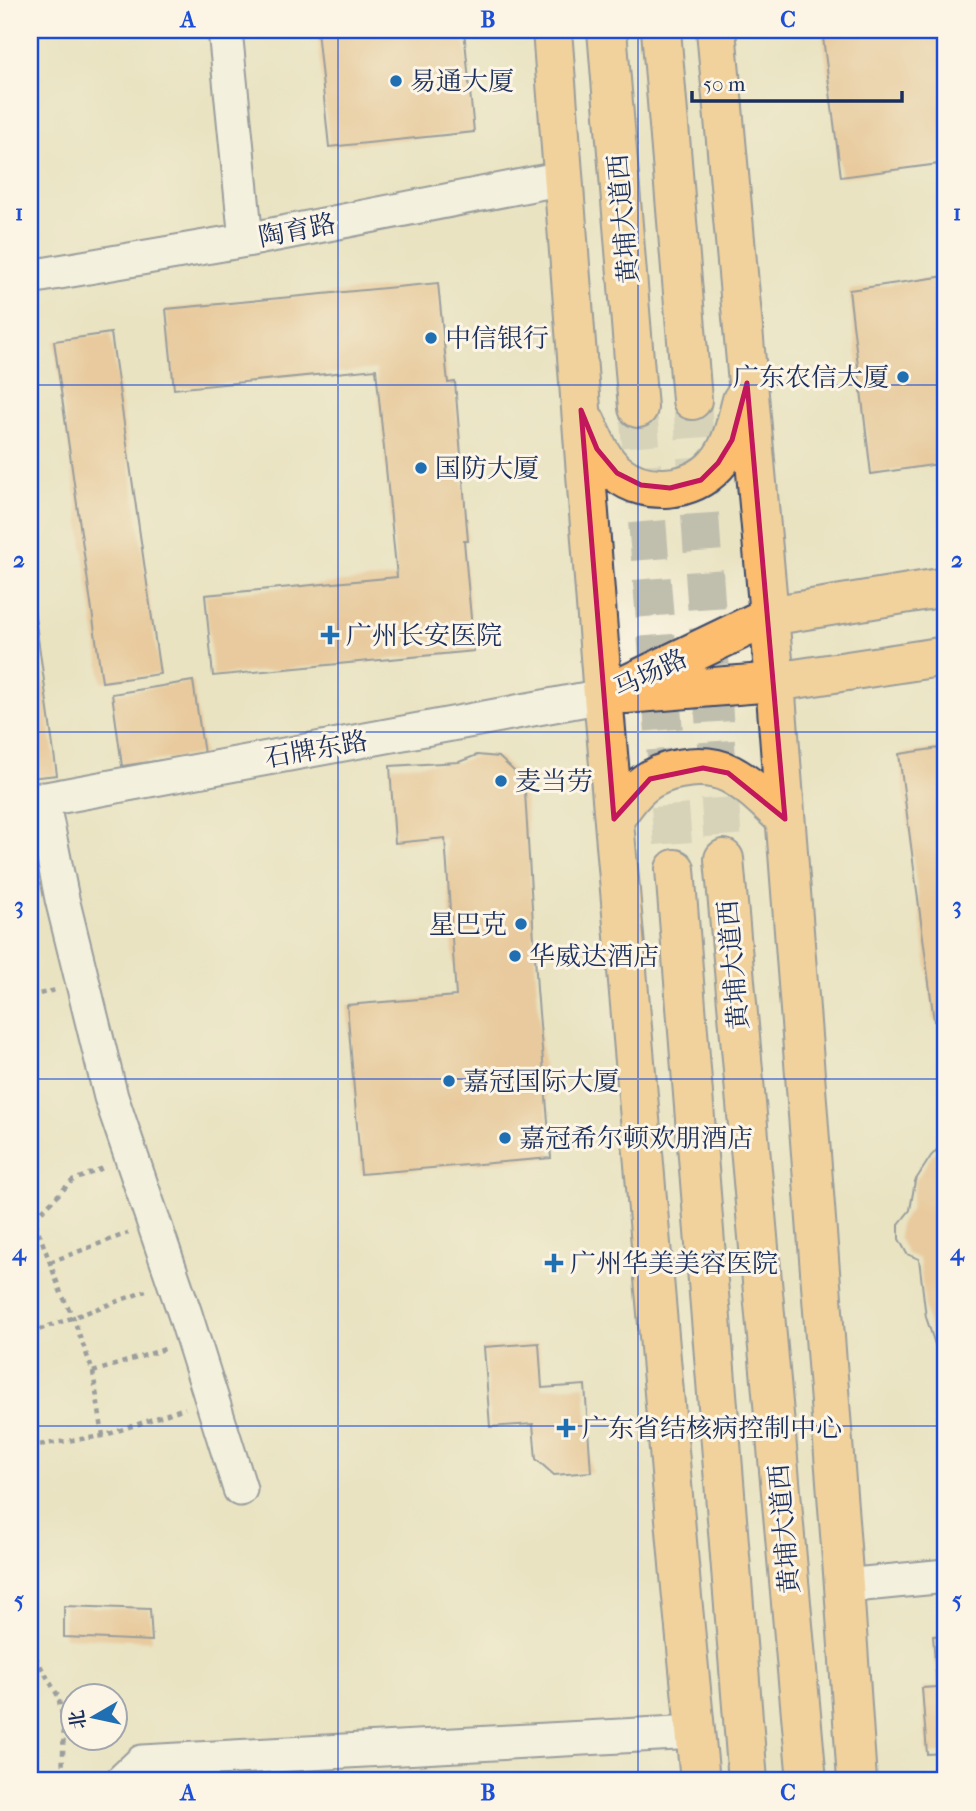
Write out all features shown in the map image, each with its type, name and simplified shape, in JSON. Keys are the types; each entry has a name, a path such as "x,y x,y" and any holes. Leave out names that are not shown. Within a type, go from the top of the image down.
{"main road":[{"path":"552,30 603,696 700,1781"},
{"name":"黄埔大道西","path":"607,30 638,408"},
{"name":"黄埔大道西","path":"661,30 692,400"},
{"path":"716,30 775,682 857,1781"},
{"path":"581,410 597,449 617,472 641,485 670,488 701,480 718,463 732,440 747,383"},
{"name":"马场路","path":"603,696 769,616 946,587"},
{"name":"马场路","path":"603,696 775,682 946,656"},
{"path":"614,819 629,798 650,779 682,768 703,768 728,773 754,791 785,819"},
{"name":"黄埔大道西","path":"724,859 807,1781"},
{"name":"黄埔大道西","path":"675,869 748,1781"}],"street":[{"path":"225,30 246,240"},
{"name":"陶育路","path":"30,277 246,240 563,178"},
{"name":"石牌东路","path":"36,801 603,696"},
{"path":"36,801 111,1097 193,1339 240,1489"},
{"path":"844,1586 946,1576"},
{"path":"122,1781 142,1762 695,1732"}],"path":[{"path":"103,1436 93,1372 74,1317 61,1293 32,1220 72,1181 130,1157"},
{"path":"50,1262 153,1223"},
{"path":"30,1333 173,1282"},
{"path":"93,1372 193,1339"},
{"path":"30,1446 103,1436 212,1399"},
{"path":"30,1648 58,1696 64,1724 62,1781"}],"highlighted area":[{"path":"747,383 785,819 728,773 703,768 650,779 614,819 581,410 597,449 617,473 641,485 670,488 701,480 718,463 732,440"}],"building":[{"name":"易通大厦","path":"317,30 464,30 474,132 329,147"},
{"path":"822,30 946,30 946,163 841,177"},
{"name":"广东农信大厦","path":"946,276 946,463 871,474 849,290"},
{"name":"国防大厦","path":"438,283 448,383 455,382 468,541 464,541 474,651 213,676 205,595 397,577 376,369 174,389 166,309"},
{"path":"111,333 160,674 102,682 54,341"},
{"path":"30,580 57,775 30,778"},
{"path":"193,681 204,754 122,766 112,694"},
{"path":"946,747 946,1019 934,1021 899,754"},
{"path":"477,755 499,757 514,771 525,792 551,1158 361,1174 347,1005 456,996 445,838 395,843 390,766 459,762"},
{"path":"946,1140 946,1378 926,1317 919,1259 907,1254 899,1239 899,1224 910,1210 915,1181 931,1156"},
{"path":"539,1343 542,1388 585,1385 591,1472 554,1475 536,1459 533,1424 490,1427 484,1347"},
{"path":"64,1606 150,1609 152,1641 64,1637"},
{"path":"946,1635 944,1760 944,1753 927,1754 922,1688 937,1687 933,1636"}],"tunnel":[{"path":"692,400 724,859"},
{"path":"638,408 675,869"}],"place":[{"name":"易通大厦","path":"396,81"},
{"name":"中信银行","path":"431,338"},
{"name":"广东农信大厦","path":"903,377"},
{"name":"国防大厦","path":"421,468"},
{"name":"广州长安医院","path":"330,635"},
{"name":"麦当劳","path":"501,781"},
{"name":"星巴克","path":"521,924"},
{"name":"华威达酒店","path":"515,956"},
{"name":"嘉冠国际大厦","path":"449,1081"},
{"name":"嘉冠希尔顿欢朋酒店","path":"505,1138"},
{"name":"广州华美美容医院","path":"554,1263"},
{"name":"广东省结核病控制中心","path":"566,1428"}]}
